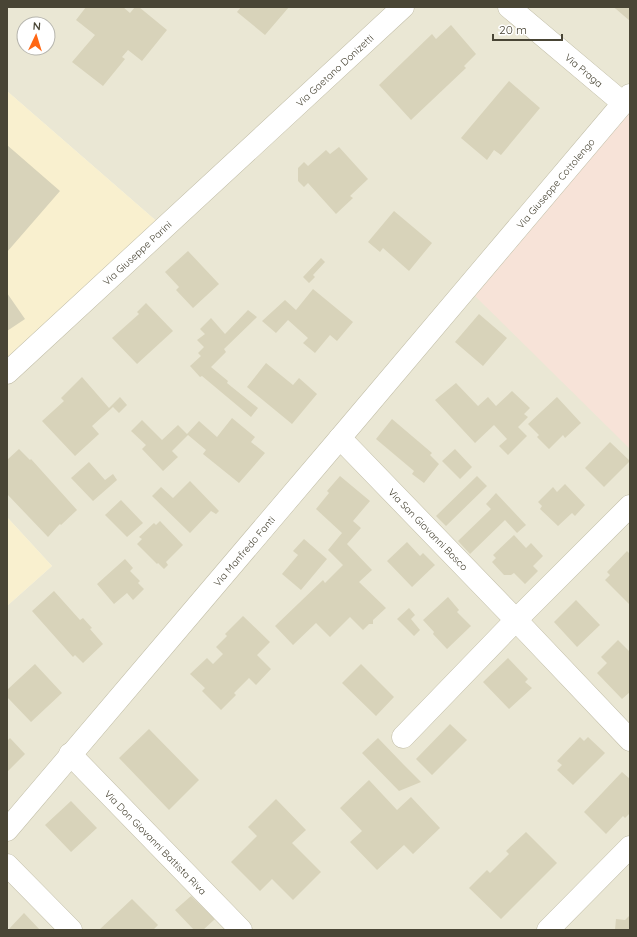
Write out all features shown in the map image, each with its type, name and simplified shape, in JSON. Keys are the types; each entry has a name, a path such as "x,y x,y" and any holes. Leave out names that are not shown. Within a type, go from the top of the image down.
{"street":[{"name":"Via Gaetano Donizetti","path":"267,133 403,7"},
{"name":"Via Praga","path":"508,7 627,99"},
{"name":"Via Giuseppe Cottolengo","path":"480,272 627,99"},
{"name":"Via Giuseppe Parini","path":"7,373 267,133"},
{"name":"Via Manfredo Fanti","path":"7,830 480,272"},
{"name":"Via San Giovanni Bosco","path":"340,438 630,740"},
{"path":"403,737 516,620 630,506"},
{"name":"Via Don Giovanni Battista Riva","path":"70,754 241,930"},
{"path":"548,930 630,847"},
{"path":"7,865 71,930"}],"shaded area":[{"path":"7,7 394,7 161,225 7,91"},
{"path":"408,7 630,7 630,930 7,930 7,606 52,566 7,517 7,379"},
{"path":"7,91 161,225 7,367"},
{"path":"630,112 630,449 475,296"},
{"path":"7,517 52,566 7,606"}],"building":[{"path":"86,7 123,7 130,13 135,7 139,7 167,30 142,61 128,50 122,57 125,59 103,86 72,62 95,35 76,20"},
{"path":"241,7 289,7 265,35 237,12"},
{"path":"613,7 630,7 630,21 616,9"},
{"path":"451,25 476,54 464,66 466,68 411,120 379,85 432,34 436,39"},
{"path":"509,81 540,108 501,155 494,150 487,160 461,138"},
{"path":"7,145 60,191 7,252"},
{"path":"339,147 368,179 350,196 353,198 336,214 308,183 304,187 298,181 298,168 304,162 308,166 326,150 330,154"},
{"path":"394,211 432,243 409,271 383,248 380,252 368,242"},
{"path":"188,251 219,284 193,308 176,290 179,287 165,272"},
{"path":"321,258 325,262 313,275 315,277 309,283 303,277"},
{"path":"313,289 353,322 337,341 330,335 315,353 303,343 308,338 288,320 276,333 262,321 285,300 296,310"},
{"path":"7,293 25,319 7,331"},
{"path":"146,303 173,331 137,364 112,338 139,314 137,312"},
{"path":"248,310 257,317 224,349 226,352 211,367 228,381 227,383 258,408 251,417 202,376 200,377 190,366 201,356 198,353 204,347 197,340 205,334 200,329 211,318 225,334"},
{"path":"479,314 507,338 483,366 455,342"},
{"path":"266,363 293,385 299,378 317,394 292,424 247,387"},
{"path":"82,377 109,408 120,397 127,405 119,413 113,407 92,426 99,434 75,456 42,421 64,401 61,398"},
{"path":"456,383 478,406 488,397 496,406 512,391 530,408 524,414 528,417 518,427 527,436 508,455 499,446 507,439 494,425 475,443 435,400"},
{"path":"557,397 581,423 565,438 563,435 549,449 537,437 539,435 528,424"},
{"path":"232,418 255,437 251,442 265,453 239,483 203,454 206,450 188,435 172,451 178,457 163,471 142,449 146,445 131,431 142,420 162,440 178,425 187,434 199,421 217,437"},
{"path":"392,419 432,453 430,455 439,464 424,483 412,474 414,471 376,439"},
{"path":"610,442 630,461 604,487 585,468"},
{"path":"19,449 30,460 31,459 77,510 61,525 60,524 48,537 7,494 7,460"},
{"path":"455,449 472,467 460,479 442,461"},
{"path":"89,462 105,480 113,474 117,480 93,501 71,478"},
{"path":"340,476 370,501 353,521 361,528 347,544 372,570 359,582 386,608 373,620 373,624 369,624 363,630 350,617 330,637 316,623 293,645 275,626 323,580 325,583 343,565 328,550 342,533 316,509 329,493 327,491"},
{"path":"477,476 487,486 446,526 436,516"},
{"path":"190,481 219,511 216,514 211,511 190,533 152,496 161,487 173,498"},
{"path":"565,484 585,505 575,516 572,513 558,526 540,509 542,506 538,502 553,487 557,492"},
{"path":"496,493 526,525 517,533 505,520 470,554 458,541 491,509 486,504"},
{"path":"121,500 143,523 127,537 105,515"},
{"path":"160,521 183,545 166,562 168,565 164,569 137,544 142,539 139,537 154,523 156,525"},
{"path":"514,535 526,548 531,543 543,556 533,566 538,571 525,584 514,573 511,575 504,575 492,562 496,558 493,555"},
{"path":"304,539 327,559 301,590 282,574 298,555 293,551"},
{"path":"407,542 420,556 423,553 435,565 412,587 387,561"},
{"path":"627,551 630,554 630,605 605,580 610,575 607,572"},
{"path":"125,559 133,568 130,571 140,581 138,583 144,589 133,600 127,593 114,604 97,584"},
{"path":"54,591 80,620 83,618 103,644 83,663 75,655 73,657 32,611"},
{"path":"448,597 459,610 457,612 471,626 447,649 433,634 434,632 423,620"},
{"path":"576,600 600,625 577,647 554,622"},
{"path":"409,608 415,615 411,619 420,630 414,636 397,619"},
{"path":"243,616 270,642 257,655 271,669 256,685 249,678 234,693 236,695 221,710 202,691 205,688 190,674 207,658 213,664 223,654 216,647 227,636 225,634"},
{"path":"618,640 630,652 630,692 622,699 597,673 607,663 601,657"},
{"path":"508,658 528,679 525,682 532,688 509,709 483,682"},
{"path":"35,664 62,693 31,722 7,697 7,690"},
{"path":"361,664 394,697 376,716 342,683"},
{"path":"450,724 467,740 432,775 416,759"},
{"path":"149,729 199,780 169,810 119,758"},
{"path":"580,737 584,741 588,737 605,753 573,785 557,770 562,765 557,761"},
{"path":"10,738 25,754 7,772 7,741"},
{"path":"378,738 421,782 399,791 362,753"},
{"path":"622,772 630,779 630,813 625,818 623,816 606,834 584,812"},
{"path":"369,780 397,810 411,797 440,828 413,854 404,845 377,870 350,842 362,831 340,808"},
{"path":"276,799 306,830 292,843 321,872 293,900 272,879 260,891 231,862 257,836 248,827"},
{"path":"71,801 97,828 71,852 45,825"},
{"path":"526,832 557,863 501,919 469,888 487,870 490,873 509,854 506,851"},
{"path":"191,896 215,919 203,930 194,930 175,910"},
{"path":"132,899 158,925 153,930 99,930"},
{"path":"24,913 40,930 8,930"},
{"path":"630,915 630,930 615,930 616,919 625,920"}]}
